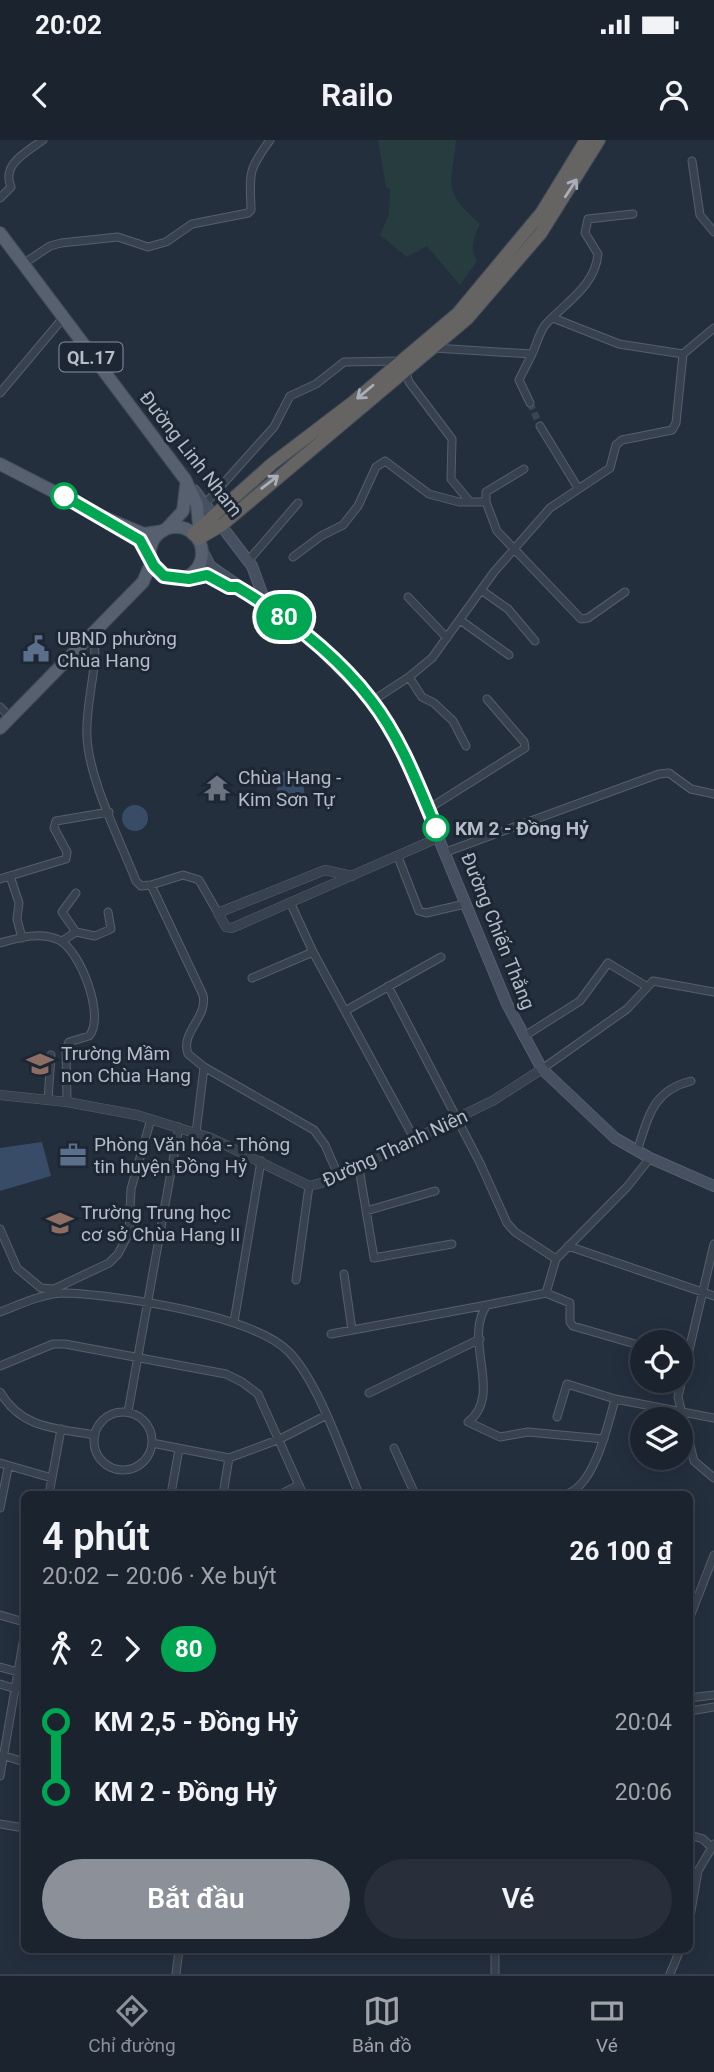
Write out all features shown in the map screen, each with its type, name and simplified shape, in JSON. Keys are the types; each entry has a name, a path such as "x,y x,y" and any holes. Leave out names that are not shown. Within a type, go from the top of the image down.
{"highway":[{"path":"404,367 415,350 458,313 495,271 542,212 586,140"},
{"path":"198,538 218,521 273,463 433,348 467,319 541,233 599,140"}],"main road":[{"name":"Đường Linh Nham","path":"0,233 248,561 257,575 266,604"},
{"path":"1,468 144,534 180,528 198,538 196,569 176,578 156,577 144,582"},
{"path":"0,728 144,582 152,560 152,543 183,510 185,479"},
{"name":"QL.17","path":"185,479 197,505 198,538"},
{"path":"103,517 114,527 140,540 159,572 176,578"},
{"name":"Đường Chiến Thắng","path":"198,538 210,566 237,587 266,604 328,653 372,701 407,762 523,1037 542,1069 615,1138 650,1158 714,1186"},
{"name":"Đường Chiến Thắng","path":"176,578 205,574 229,587 237,587"}],"street":[{"path":"0,198 10,187 8,176 15,161 43,140"},
{"path":"23,264 50,246 61,243 118,237 148,247 166,242 192,224 248,213 251,210 250,177 253,163 270,140"},
{"path":"692,161 700,215 714,232"},
{"path":"530,403 519,380 539,335 553,318 575,300 598,260 597,249 586,233 588,219 633,214"},
{"path":"0,393 63,318"},
{"path":"553,318 618,344 684,354"},
{"path":"372,701 409,677 432,657 514,547 550,508 610,468 616,446 622,440 672,430 677,416 684,354 714,328"},
{"path":"433,348 532,354"},
{"path":"205,504 274,427 290,396 316,384 344,362 404,367 409,382 452,439 451,479 470,502"},
{"path":"541,426 578,488"},
{"path":"293,557 321,536 343,525 358,506 376,467 385,461 429,494 470,502 486,502"},
{"path":"524,469 486,492 491,522 585,620 625,592"},
{"path":"248,561 298,503"},
{"path":"481,590 508,609 535,641"},
{"path":"408,597 447,638"},
{"path":"460,620 509,655"},
{"path":"94,635 96,665 87,736 89,759 136,881 141,886 183,875 200,880 226,927 232,928 440,837"},
{"path":"409,677 422,697 434,703 453,721 466,746"},
{"path":"428,809 525,748 524,742 487,699"},
{"path":"0,706 10,717"},
{"path":"446,852 659,774 669,773 691,789 714,794"},
{"path":"0,879 66,859 67,852 54,828 56,821 109,811"},
{"path":"398,857 419,911 426,913 465,904"},
{"path":"218,913 325,870 352,876"},
{"path":"10,876 19,903 17,919 22,937"},
{"path":"151,885 203,995 203,1014 188,1036 186,1047 194,1061 314,1130 325,1145 339,1177"},
{"path":"76,893 62,912 76,932 95,936 111,929 108,912"},
{"path":"290,902 313,952 415,1140"},
{"path":"62,941 76,932"},
{"path":"0,943 22,937 43,936 62,941 76,957 90,991 95,1024 89,1036 69,1042 66,1049 67,1102"},
{"path":"252,978 313,952"},
{"path":"345,1011 440,957"},
{"path":"523,1037 580,1001 608,963 646,986"},
{"path":"542,1069 627,1009 646,986 659,980 714,992"},
{"path":"388,986 458,1119 507,1223 556,1259"},
{"path":"48,1100 51,1055"},
{"path":"196,1132 204,1067"},
{"name":"Đường Thanh Niên","path":"0,1095 67,1102 151,1119 196,1132 309,1186 339,1177 458,1119 542,1069"},
{"path":"637,1151 657,1099 674,1085 691,1081"},
{"path":"0,1229 18,1268 41,1288 54,1289 109,1263 118,1255 129,1233 131,1189 151,1119"},
{"path":"128,1412 179,1127"},
{"path":"546,1293 556,1259 627,1187 650,1158"},
{"path":"234,1322 261,1161"},
{"path":"359,1168 374,1258 452,1244"},
{"path":"296,1280 309,1186"},
{"path":"366,1211 435,1191"},
{"path":"692,1330 714,1244"},
{"path":"568,1246 714,1296"},
{"path":"344,1274 352,1329"},
{"path":"0,1312 46,1295 65,1293 147,1304 234,1322 275,1340 290,1353 306,1374 358,1491"},
{"path":"331,1334 546,1293 570,1303 570,1322 573,1326 630,1343"},
{"path":"487,1305 482,1316 480,1339 484,1398 476,1415 468,1422 500,1437 528,1432 604,1439"},
{"path":"369,1393 480,1339"},
{"path":"0,1366 52,1344 226,1374 258,1394 302,1491"},
{"path":"557,1417 567,1384 615,1399 654,1407"},
{"path":"0,1392 11,1410 31,1423 95,1435"},
{"path":"576,1491 580,1490 604,1439 615,1399"},
{"path":"128,1412 144,1419 149,1426 152,1443 144,1461 136,1467 116,1469 101,1460 94,1444 95,1435 103,1419 111,1414 128,1412"},
{"path":"693,1415 714,1418"},
{"path":"152,1443 229,1458 280,1439 325,1416"},
{"path":"50,1491 61,1429"},
{"path":"394,1448 414,1491"},
{"path":"172,1491 179,1449"},
{"path":"693,1457 694,1461 714,1478"},
{"path":"224,1491 229,1458"},
{"path":"0,1463 8,1468 52,1478"},
{"path":"0,1508 8,1468"},
{"path":"287,1491 299,1485"},
{"path":"693,1609 714,1555"},
{"path":"0,1615 21,1621"},
{"path":"0,1667 20,1678 2,1755 0,1776"},
{"path":"0,1684 16,1689"},
{"path":"693,1698 714,1695"},
{"path":"693,1710 714,1707"},
{"path":"2,1755 21,1761"},
{"path":"0,1824 21,1828"},
{"path":"693,1836 712,1846 698,1871 693,1900"},
{"path":"176,1974 179,1953"},
{"path":"495,1953 495,1974"},
{"path":"670,1974 679,1953"}],"green space":[{"path":"378,140 456,140 451,179 454,195 480,224 473,247 477,261 460,285 427,246 407,257 380,235 389,214 390,189 386,187"}],"water":[{"path":"285,770 296,772 303,783 305,798 296,805 286,804 277,792 278,777"},
{"path":"135,805 144,809 148,818 144,827 135,831 126,827 122,818 126,809"},
{"path":"42,1142 51,1176 0,1191 0,1148"}],"tunnel":[{"path":"530,403 540,426"}],"bus line":[{"name":"80","path":"64,496 140,540 154,566 164,576 189,579 205,574 229,587 237,587 297,626 328,653 372,701 407,762 436,828"}],"place":[{"name":"UBND phường Chùa Hang","path":"36,649"},
{"name":"Chùa Hang - Kim Sơn Tự","path":"217,788"},
{"name":"KM 2 - Đồng Hỷ","path":"436,828"},
{"name":"Trường Mầm non Chùa Hang","path":"40,1064"},
{"name":"Phòng Văn hóa - Thông tin huyện Đồng Hỷ","path":"73,1155"},
{"name":"Trường Trung học cơ sở Chùa Hang II","path":"60,1223"}]}
